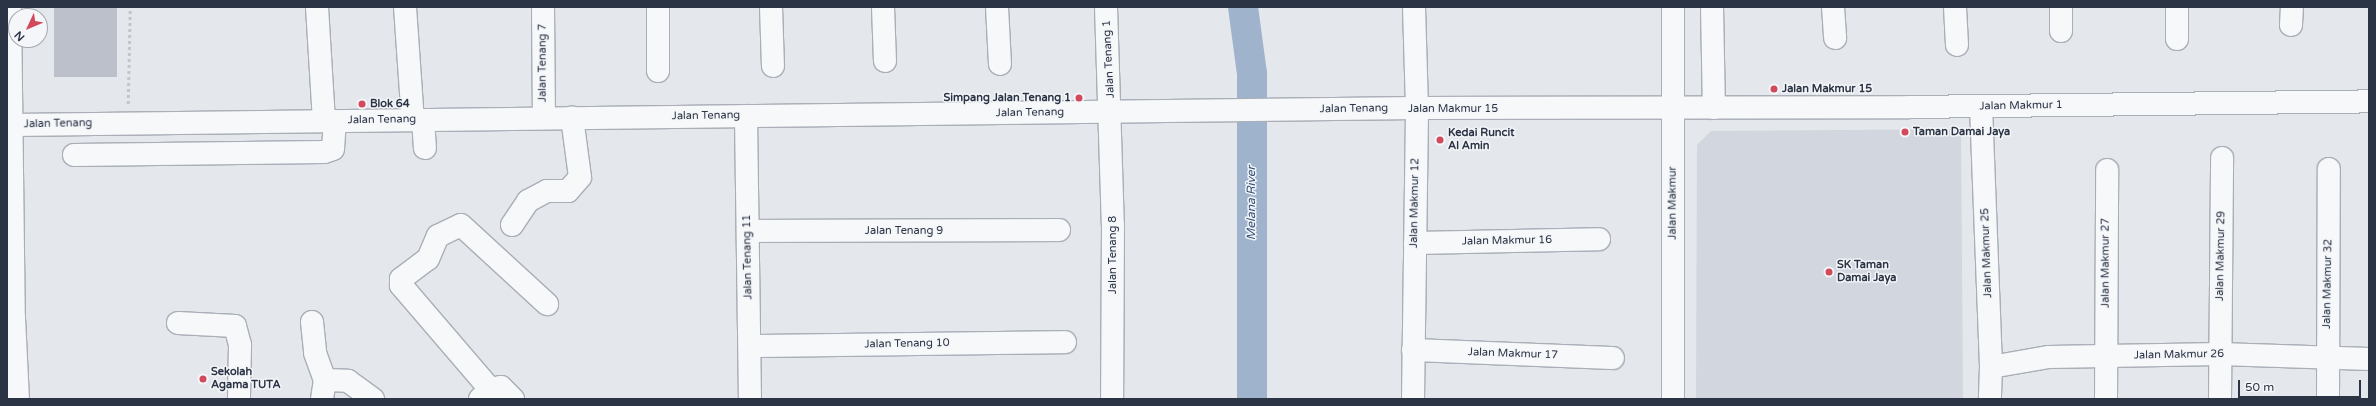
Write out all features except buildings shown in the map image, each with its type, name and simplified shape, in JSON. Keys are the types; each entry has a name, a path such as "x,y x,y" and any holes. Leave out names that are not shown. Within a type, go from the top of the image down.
{"street":[{"path":"10,7 9,57 12,124 10,246 11,318 18,399"},
{"path":"74,155 324,152 333,149 317,7"},
{"path":"405,7 418,120 425,148"},
{"name":"Jalan Tenang 7","path":"543,7 544,118"},
{"path":"658,7 658,71"},
{"path":"771,7 773,66"},
{"path":"883,7 884,61"},
{"path":"997,7 1000,64"},
{"name":"Jalan Tenang 1","path":"1106,7 1121,112"},
{"name":"Jalan Makmur 12","path":"1413,399 1415,243 1408,109 1414,7"},
{"name":"Jalan Makmur","path":"1673,7 1674,399"},
{"path":"1712,7 1714,108"},
{"path":"1833,7 1834,38"},
{"path":"1955,7 1957,45"},
{"path":"2061,7 2061,31"},
{"path":"2177,7 2177,39"},
{"name":"Jalan Makmur 1","path":"1673,108 2369,101"},
{"name":"Jalan Makmur 25","path":"1981,106 1990,399"},
{"name":"Jalan Makmur 15","path":"1408,109 1673,108"},
{"name":"Jalan Tenang","path":"12,124 1408,109"},
{"name":"Jalan Tenang 8","path":"1112,399 1121,112"},
{"name":"Jalan Tenang 11","path":"746,116 750,399"},
{"path":"512,225 528,201 547,191 568,191 580,177 572,118"},
{"name":"Jalan Makmur 29","path":"2220,399 2222,158"},
{"name":"Jalan Makmur 32","path":"2328,399 2330,169"},
{"name":"Jalan Makmur 27","path":"2106,399 2107,170"},
{"path":"513,399 501,387 485,394 402,285 401,279 428,259 438,236 461,225 547,304"},
{"name":"Jalan Tenang 9","path":"748,231 1059,230"},
{"name":"Jalan Makmur 16","path":"1415,243 1599,239"},
{"path":"312,322 315,353 323,390 348,381 373,399"},
{"path":"178,323 235,326 240,345 239,399"},
{"name":"Jalan Tenang 10","path":"750,346 1065,342"},
{"name":"Jalan Makmur 17","path":"1414,350 1613,358"},
{"name":"Jalan Makmur 26","path":"1990,367 2049,357 2220,354 2369,359"}],"path":[{"path":"128,123 130,7"}],"shaded area":[{"name":"SK Taman Damai Jaya","path":"1961,129 1963,399 1696,399 1697,145 1711,131"}],"waterway":[{"name":"Melana River","path":"1243,7 1252,74 1252,399"}],"place":[{"name":"Jalan Makmur 15","path":"1774,89"},
{"name":"Simpang Jalan Tenang 1","path":"1079,98"},
{"name":"Blok 64","path":"362,104"},
{"name":"Taman Damai Jaya","path":"1905,132"},
{"name":"Kedai Runcit Al Amin","path":"1440,140"},
{"name":"SK Taman Damai Jaya","path":"1829,272"},
{"name":"Sekolah Agama TUTA","path":"203,379"}]}
